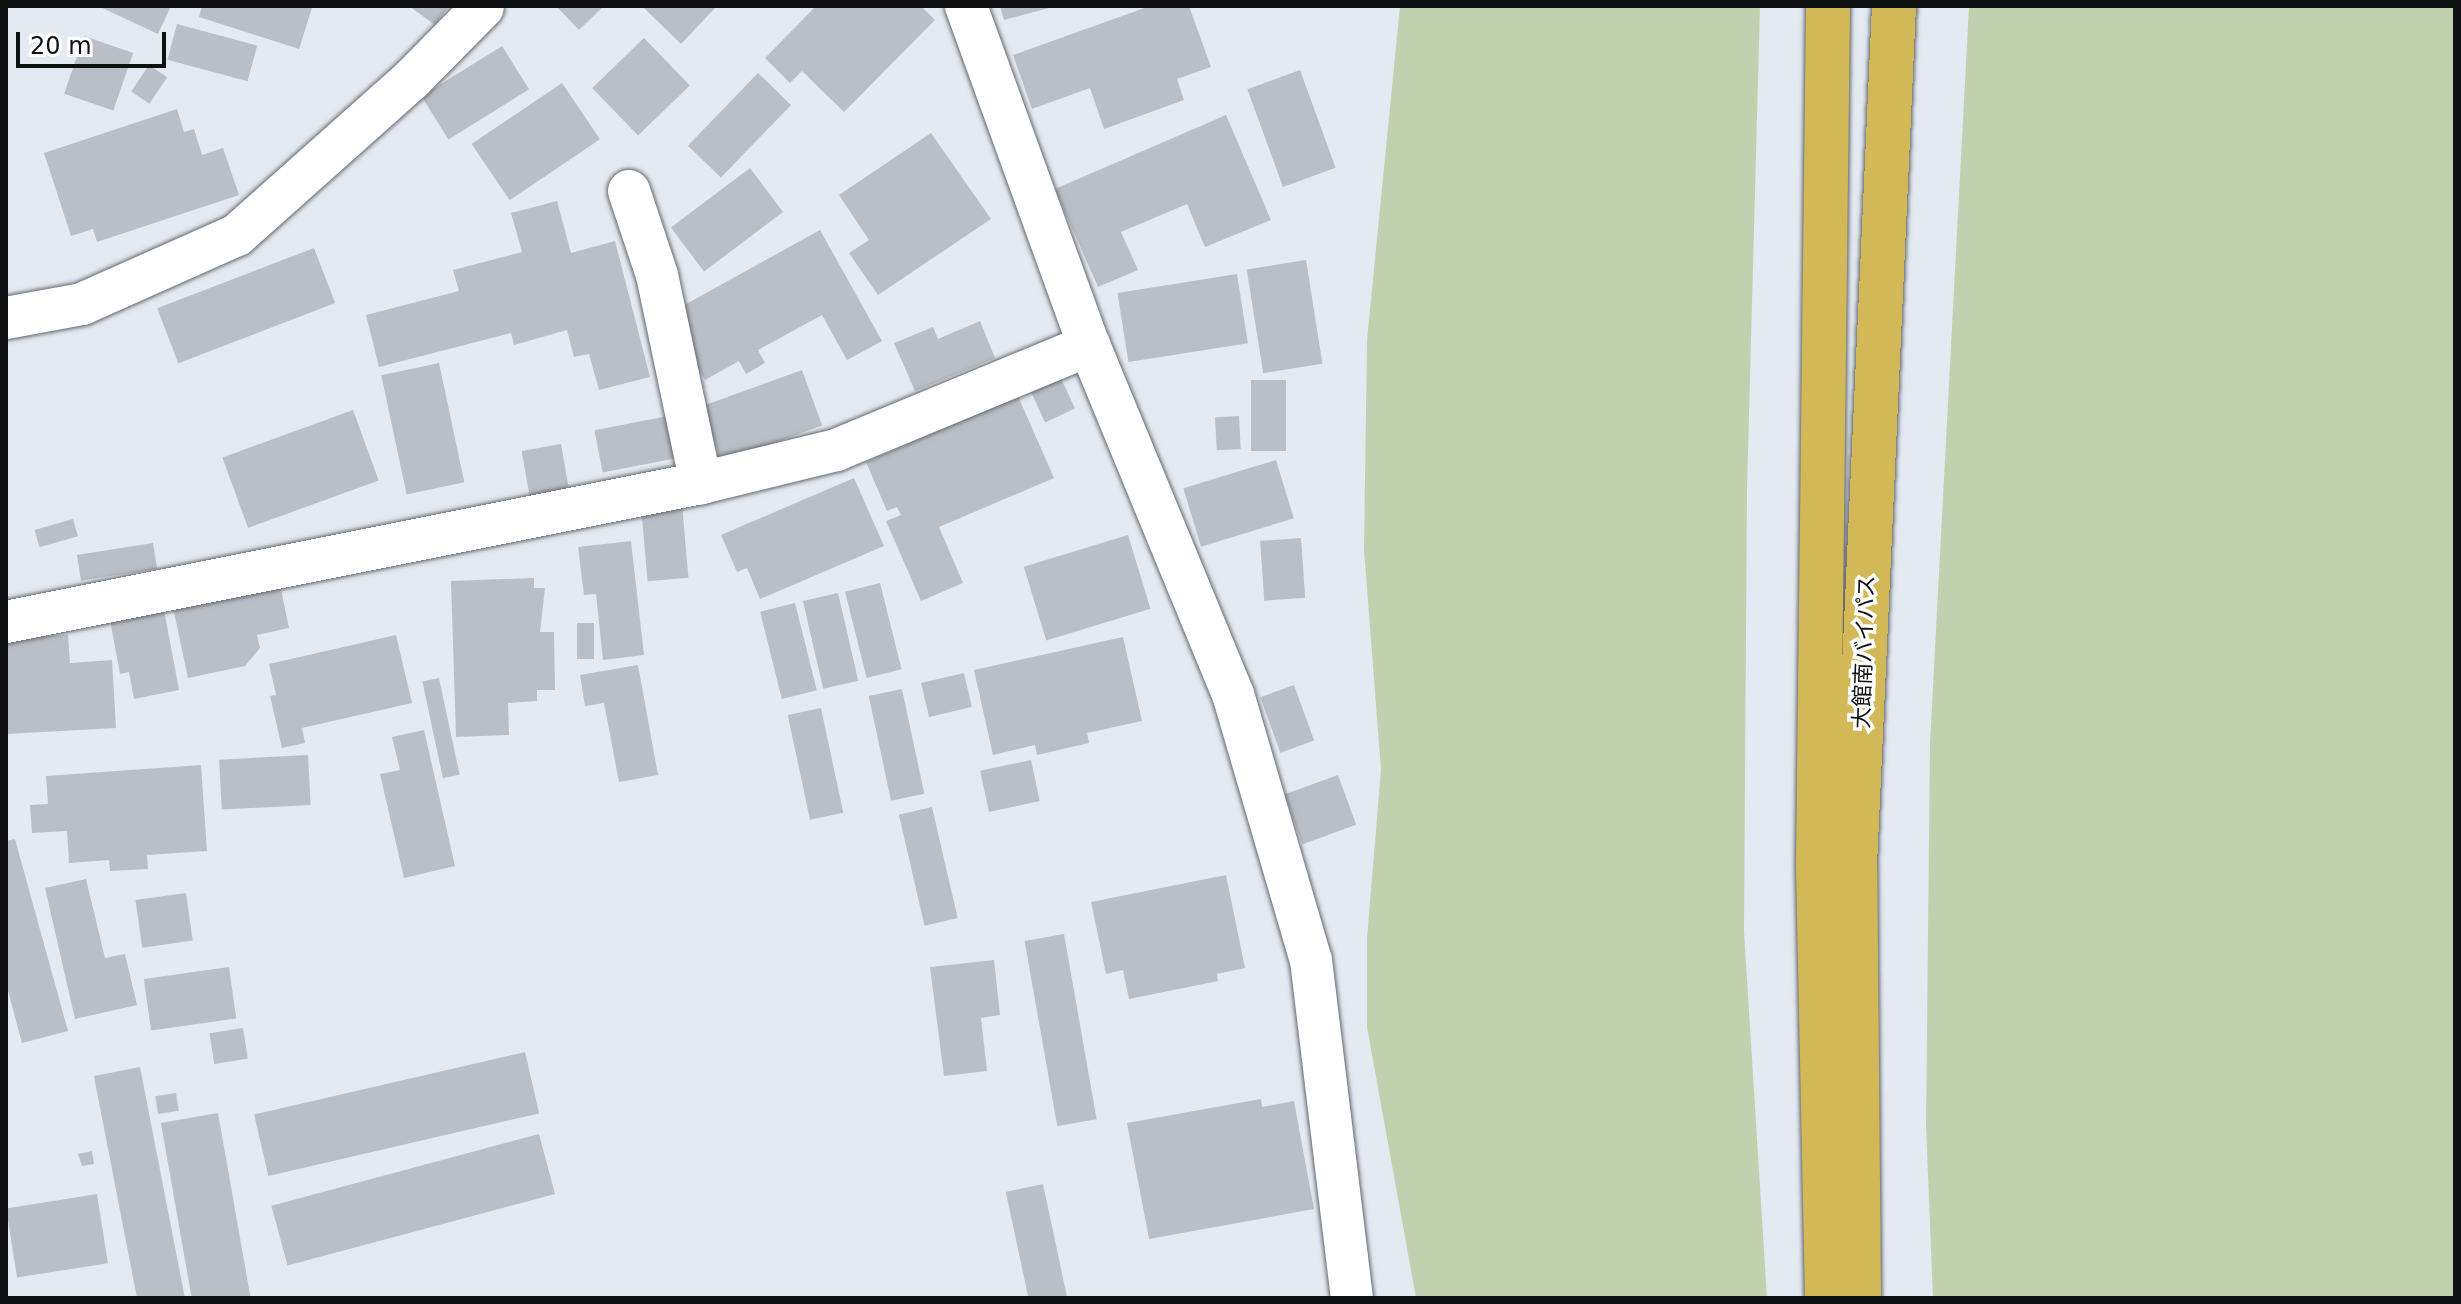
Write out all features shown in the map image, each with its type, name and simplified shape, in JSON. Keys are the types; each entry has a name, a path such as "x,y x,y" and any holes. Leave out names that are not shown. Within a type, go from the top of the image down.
{"highway":[{"name":"大館南バイパス","path":"1827,1298 1820,1149 1818,831 1828,6"},
{"name":"大館南バイパス","path":"1859,1298 1855,865 1894,6"}],"street":[{"path":"966,6 1089,345 1233,694 1311,960 1352,1298"},
{"path":"6,318 82,304 237,235 412,79 483,7"},
{"path":"629,191 657,275 701,483"},
{"path":"6,622 701,483 836,450 1089,345"}],"green space":[{"path":"1400,6 1760,6 1747,490 1744,931 1767,1298 1416,1298 1367,1027 1367,938 1381,770 1364,550 1367,340"},
{"path":"1969,6 2455,6 2455,1298 1933,1298 1926,1126 1930,743"}],"building":[{"path":"98,6 171,6 158,34"},
{"path":"202,6 312,8 299,49 199,17"},
{"path":"409,6 449,6 435,25"},
{"path":"556,6 604,6 579,30"},
{"path":"645,6 717,6 681,44 644,8"},
{"path":"816,6 921,6 935,20 844,112 802,71 790,83 765,58"},
{"path":"1000,6 1052,6 1053,7 1004,20"},
{"path":"1150,6 1189,6 1211,67 1177,79 1184,100 1104,129 1090,88 1032,109 1013,55"},
{"path":"177,24 257,45 248,81 167,60"},
{"path":"84,36 133,53 113,111 64,94"},
{"path":"644,38 690,85 638,135 592,88"},
{"path":"502,46 529,89 448,140 421,96"},
{"path":"149,65 167,77 149,104 131,92"},
{"path":"1300,70 1336,168 1283,187 1247,89"},
{"path":"758,73 791,105 721,178 688,146"},
{"path":"562,83 600,139 510,200 472,144"},
{"path":"177,109 184,132 194,129 202,155 223,148 239,195 97,242 93,229 71,236 44,153"},
{"path":"1226,115 1271,220 1205,247 1187,204 1121,232 1138,270 1098,287 1055,189"},
{"path":"931,133 991,219 878,295 849,253 869,240 839,195"},
{"path":"750,168 783,212 704,272 671,228"},
{"path":"557,201 571,253 615,241 650,377 599,390 589,354 574,357 567,330 514,345 511,333 379,367 366,315 459,291 453,270 522,252 511,213"},
{"path":"820,230 882,341 847,360 822,315 758,350 765,363 746,374 739,361 705,380 668,314"},
{"path":"314,248 335,303 178,363 157,308"},
{"path":"1306,260 1322,364 1263,373 1247,269"},
{"path":"1237,274 1248,343 1128,362 1117,293"},
{"path":"980,321 995,358 915,391 894,343 933,327 938,339"},
{"path":"439,363 464,482 407,495 381,375"},
{"path":"802,370 822,425 722,462 701,407"},
{"path":"1059,374 1075,408 1045,422 1029,388"},
{"path":"1251,380 1286,380 1286,451 1251,451"},
{"path":"1018,396 1054,478 939,527 963,583 921,601 886,521 901,515 897,507 887,511 866,462"},
{"path":"353,410 379,480 248,528 222,458"},
{"path":"673,415 681,457 603,472 594,430"},
{"path":"1239,416 1241,449 1217,450 1215,417"},
{"path":"561,444 571,498 531,505 522,451"},
{"path":"1276,460 1294,518 1201,547 1183,488"},
{"path":"854,478 884,546 760,599 747,568 737,572 721,535"},
{"path":"682,504 688,578 648,581 641,508"},
{"path":"73,519 78,536 40,547 35,530"},
{"path":"1128,535 1151,609 1046,641 1024,567"},
{"path":"1301,538 1305,598 1264,601 1260,541"},
{"path":"631,541 644,655 603,660 596,594 584,595 578,547"},
{"path":"153,543 157,569 81,581 77,555"},
{"path":"278,575 289,628 257,635 260,648 245,666 188,678 171,598"},
{"path":"534,578 534,588 545,588 540,632 554,632 555,690 537,690 537,701 508,703 509,735 456,737 451,581"},
{"path":"880,583 902,669 867,678 845,592"},
{"path":"838,593 858,681 823,689 803,601"},
{"path":"795,603 817,690 782,699 760,612"},
{"path":"164,610 179,690 134,699 129,672 120,674 110,620"},
{"path":"577,623 594,623 594,659 577,659"},
{"path":"68,635 70,663 112,660 116,728 6,734 6,638"},
{"path":"396,635 412,703 302,728 305,743 282,748 270,696 276,695 269,664"},
{"path":"1123,637 1142,721 1087,733 1089,743 1037,755 1035,745 993,755 974,670"},
{"path":"638,665 658,775 619,782 604,703 585,706 580,675"},
{"path":"964,673 972,707 929,717 921,683"},
{"path":"439,678 460,775 443,778 422,682"},
{"path":"1294,685 1314,740 1280,753 1260,697"},
{"path":"902,689 924,794 891,801 869,696"},
{"path":"821,708 843,813 810,820 788,715"},
{"path":"424,730 455,866 404,878 380,774 400,770 392,737"},
{"path":"308,755 311,805 222,810 219,760"},
{"path":"1031,760 1040,801 989,812 980,771"},
{"path":"201,765 207,851 147,855 148,869 110,871 109,860 69,863 67,831 32,833 30,805 48,804 46,776"},
{"path":"1338,775 1356,825 1303,844 1284,794"},
{"path":"932,807 958,918 925,926 899,815"},
{"path":"15,839 68,1031 22,1043 6,983 6,841"},
{"path":"1226,875 1245,968 1217,974 1218,981 1129,999 1123,970 1106,974 1091,902"},
{"path":"86,879 105,958 125,954 137,1005 75,1019 45,888"},
{"path":"186,893 193,941 142,948 135,900"},
{"path":"1064,934 1097,1119 1057,1126 1025,941"},
{"path":"994,960 1000,1015 981,1018 987,1071 944,1076 930,967"},
{"path":"229,967 236,1018 151,1030 144,979"},
{"path":"243,1028 248,1059 214,1064 209,1033"},
{"path":"525,1052 539,1113 268,1176 254,1115"},
{"path":"140,1067 185,1298 137,1298 94,1076"},
{"path":"176,1093 179,1111 158,1114 155,1096"},
{"path":"1261,1099 1262,1107 1294,1101 1314,1209 1149,1239 1127,1123"},
{"path":"218,1113 251,1298 192,1298 161,1123"},
{"path":"539,1134 555,1194 287,1266 271,1206"},
{"path":"92,1151 94,1164 82,1166 78,1154"},
{"path":"1043,1184 1067,1298 1028,1298 1006,1192"},
{"path":"97,1194 108,1263 17,1278 6,1208"}]}
